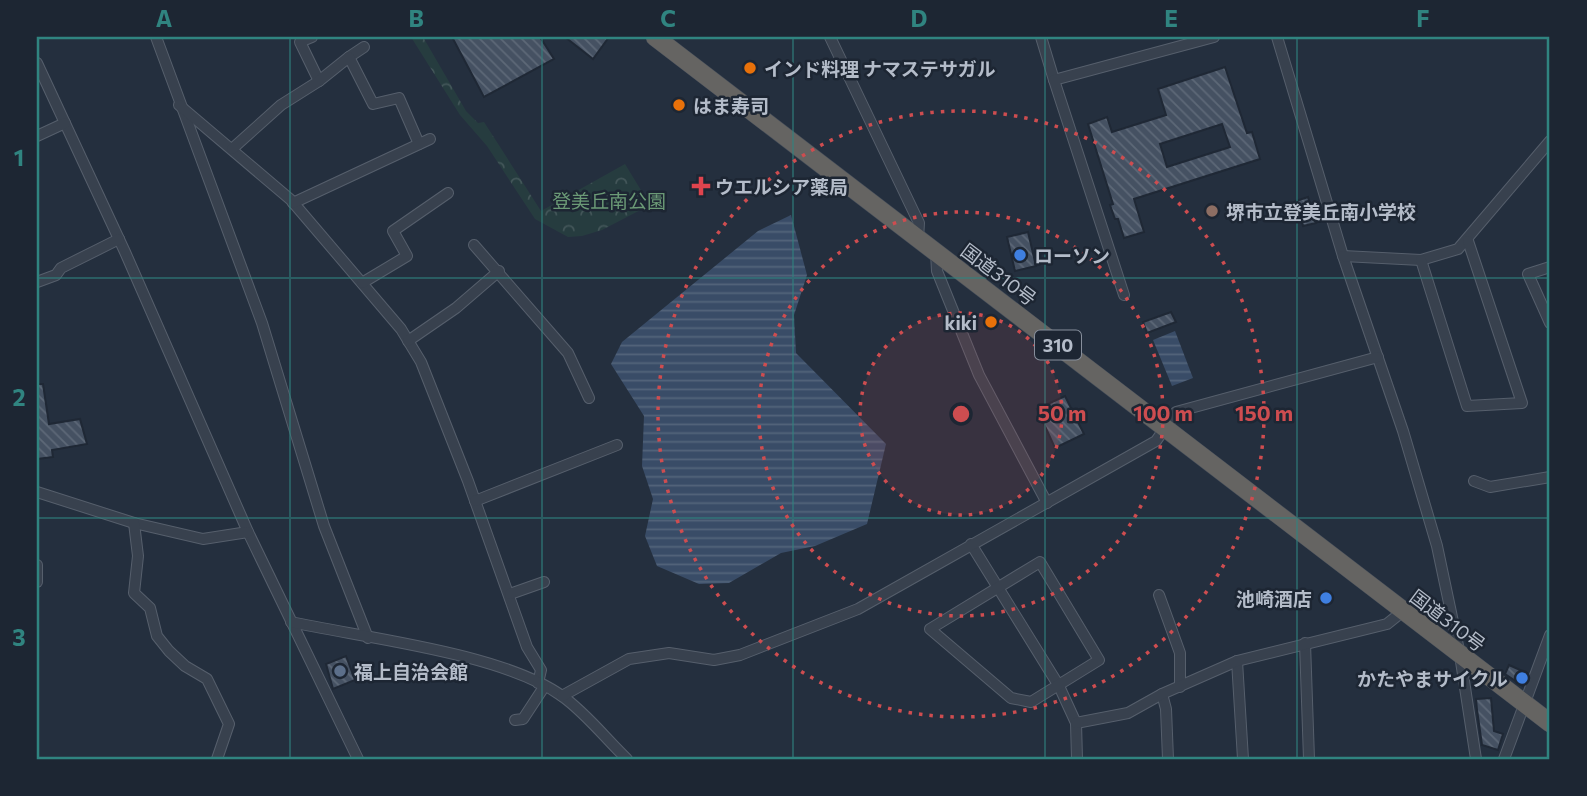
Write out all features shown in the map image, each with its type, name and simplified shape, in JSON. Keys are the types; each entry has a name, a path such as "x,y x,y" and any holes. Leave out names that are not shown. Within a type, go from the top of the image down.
{"highway":[{"name":"国道310号","path":"655,37 1550,723"}],"street":[{"path":"156,37 262,323 324,526 368,638"},
{"path":"312,37 300,42 319,81"},
{"path":"830,37 919,223 918,239"},
{"path":"1041,37 1124,295"},
{"path":"1054,80 1213,37"},
{"path":"1277,37 1343,256 1404,431 1437,546 1460,654 1476,759"},
{"path":"232,149 281,104 319,81 364,47"},
{"path":"293,203 424,142 399,98 373,104 349,57"},
{"path":"37,63 119,239 248,532 358,759"},
{"path":"179,104 293,203 362,283 408,341 421,362 510,594 527,647 541,670 541,685 523,719 514,720"},
{"path":"37,136 65,123"},
{"path":"1343,256 1420,260 1458,249 1468,241 1550,141"},
{"path":"362,283 407,256 393,231 448,192"},
{"path":"37,282 55,275 61,268 119,239"},
{"path":"1420,260 1468,406 1522,402 1468,241"},
{"path":"474,246 499,271 568,353 589,398"},
{"path":"936,253 937,271 979,375 1047,503"},
{"path":"1550,267 1528,274 1550,323"},
{"path":"408,341 456,308 499,271"},
{"path":"562,696 629,659 669,653 715,660 740,655 858,609 1156,441 1177,412 1378,357"},
{"path":"474,501 617,445"},
{"path":"1474,481 1490,487 1550,477"},
{"path":"37,492 134,523 203,539 248,532"},
{"path":"134,523 138,556 134,593 150,608 157,636 169,651 185,666 207,678 229,724 217,759"},
{"path":"971,544 996,589 1059,686 1076,723 1077,759"},
{"path":"1040,562 1099,660 1059,686 1031,702 1011,698 930,629 1040,562"},
{"path":"37,565 37,582"},
{"path":"510,594 544,582"},
{"path":"1159,595 1180,653 1180,687"},
{"path":"1076,723 1128,713 1162,694 1237,661 1387,624 1402,612"},
{"path":"290,622 460,656 520,674 562,696 627,759"},
{"path":"1504,759 1550,635"},
{"path":"1305,643 1309,759"},
{"path":"1237,661 1243,759"},
{"path":"1162,694 1166,709 1168,759"}],"green space":[{"name":"登美丘南公園","path":"411,37 423,37 466,111 478,123 484,122 541,211 625,164 650,205 602,230 582,236 568,237 535,219 487,146 460,115"}],"water":[{"path":"791,215 807,275 794,315 796,353 886,444 867,524 815,546 781,553 729,583 699,584 657,566 645,536 653,499 642,466 644,416 611,364 622,342 758,231"},
{"path":"1175,331 1193,378 1172,386 1153,340"}],"building":[{"path":"452,37 540,37 554,59 484,97"},
{"path":"565,37 609,37 593,59"},
{"path":"1225,67 1247,133 1252,132 1260,159 1134,199 1144,232 1124,238 1110,205 1113,204 1088,124 1107,117 1112,132 1166,115 1158,89","holes":["1222,124 1230,147 1167,167 1160,144"]},
{"path":"1308,197 1316,223 1303,226 1296,201"},
{"path":"1028,232 1036,266 1015,271 1007,237"},
{"path":"1171,312 1176,322 1147,333 1143,322"},
{"path":"37,384 43,384 49,424 80,419 87,444 52,450 53,457 37,459"},
{"path":"1065,396 1084,434 1055,448 1037,409"},
{"name":"福上自治会館","path":"346,656 355,680 333,689 326,664"},
{"path":"1509,665 1527,673 1523,686 1505,674"},
{"path":"1491,698 1494,731 1503,734 1498,750 1482,745 1477,710 1476,699"}],"place":[{"name":"インド料理 ナマステサガル","path":"750,68"},
{"name":"はま寿司","path":"679,105"},
{"name":"ウエルシア薬局","path":"701,186"},
{"name":"堺市立登美丘南小学校","path":"1212,211"},
{"name":"ローソン","path":"1020,255"},
{"name":"kiki","path":"991,322"},
{"name":"池崎酒店","path":"1326,598"},
{"name":"福上自治会館","path":"340,671"},
{"name":"かたやまサイクル","path":"1522,678"}]}
